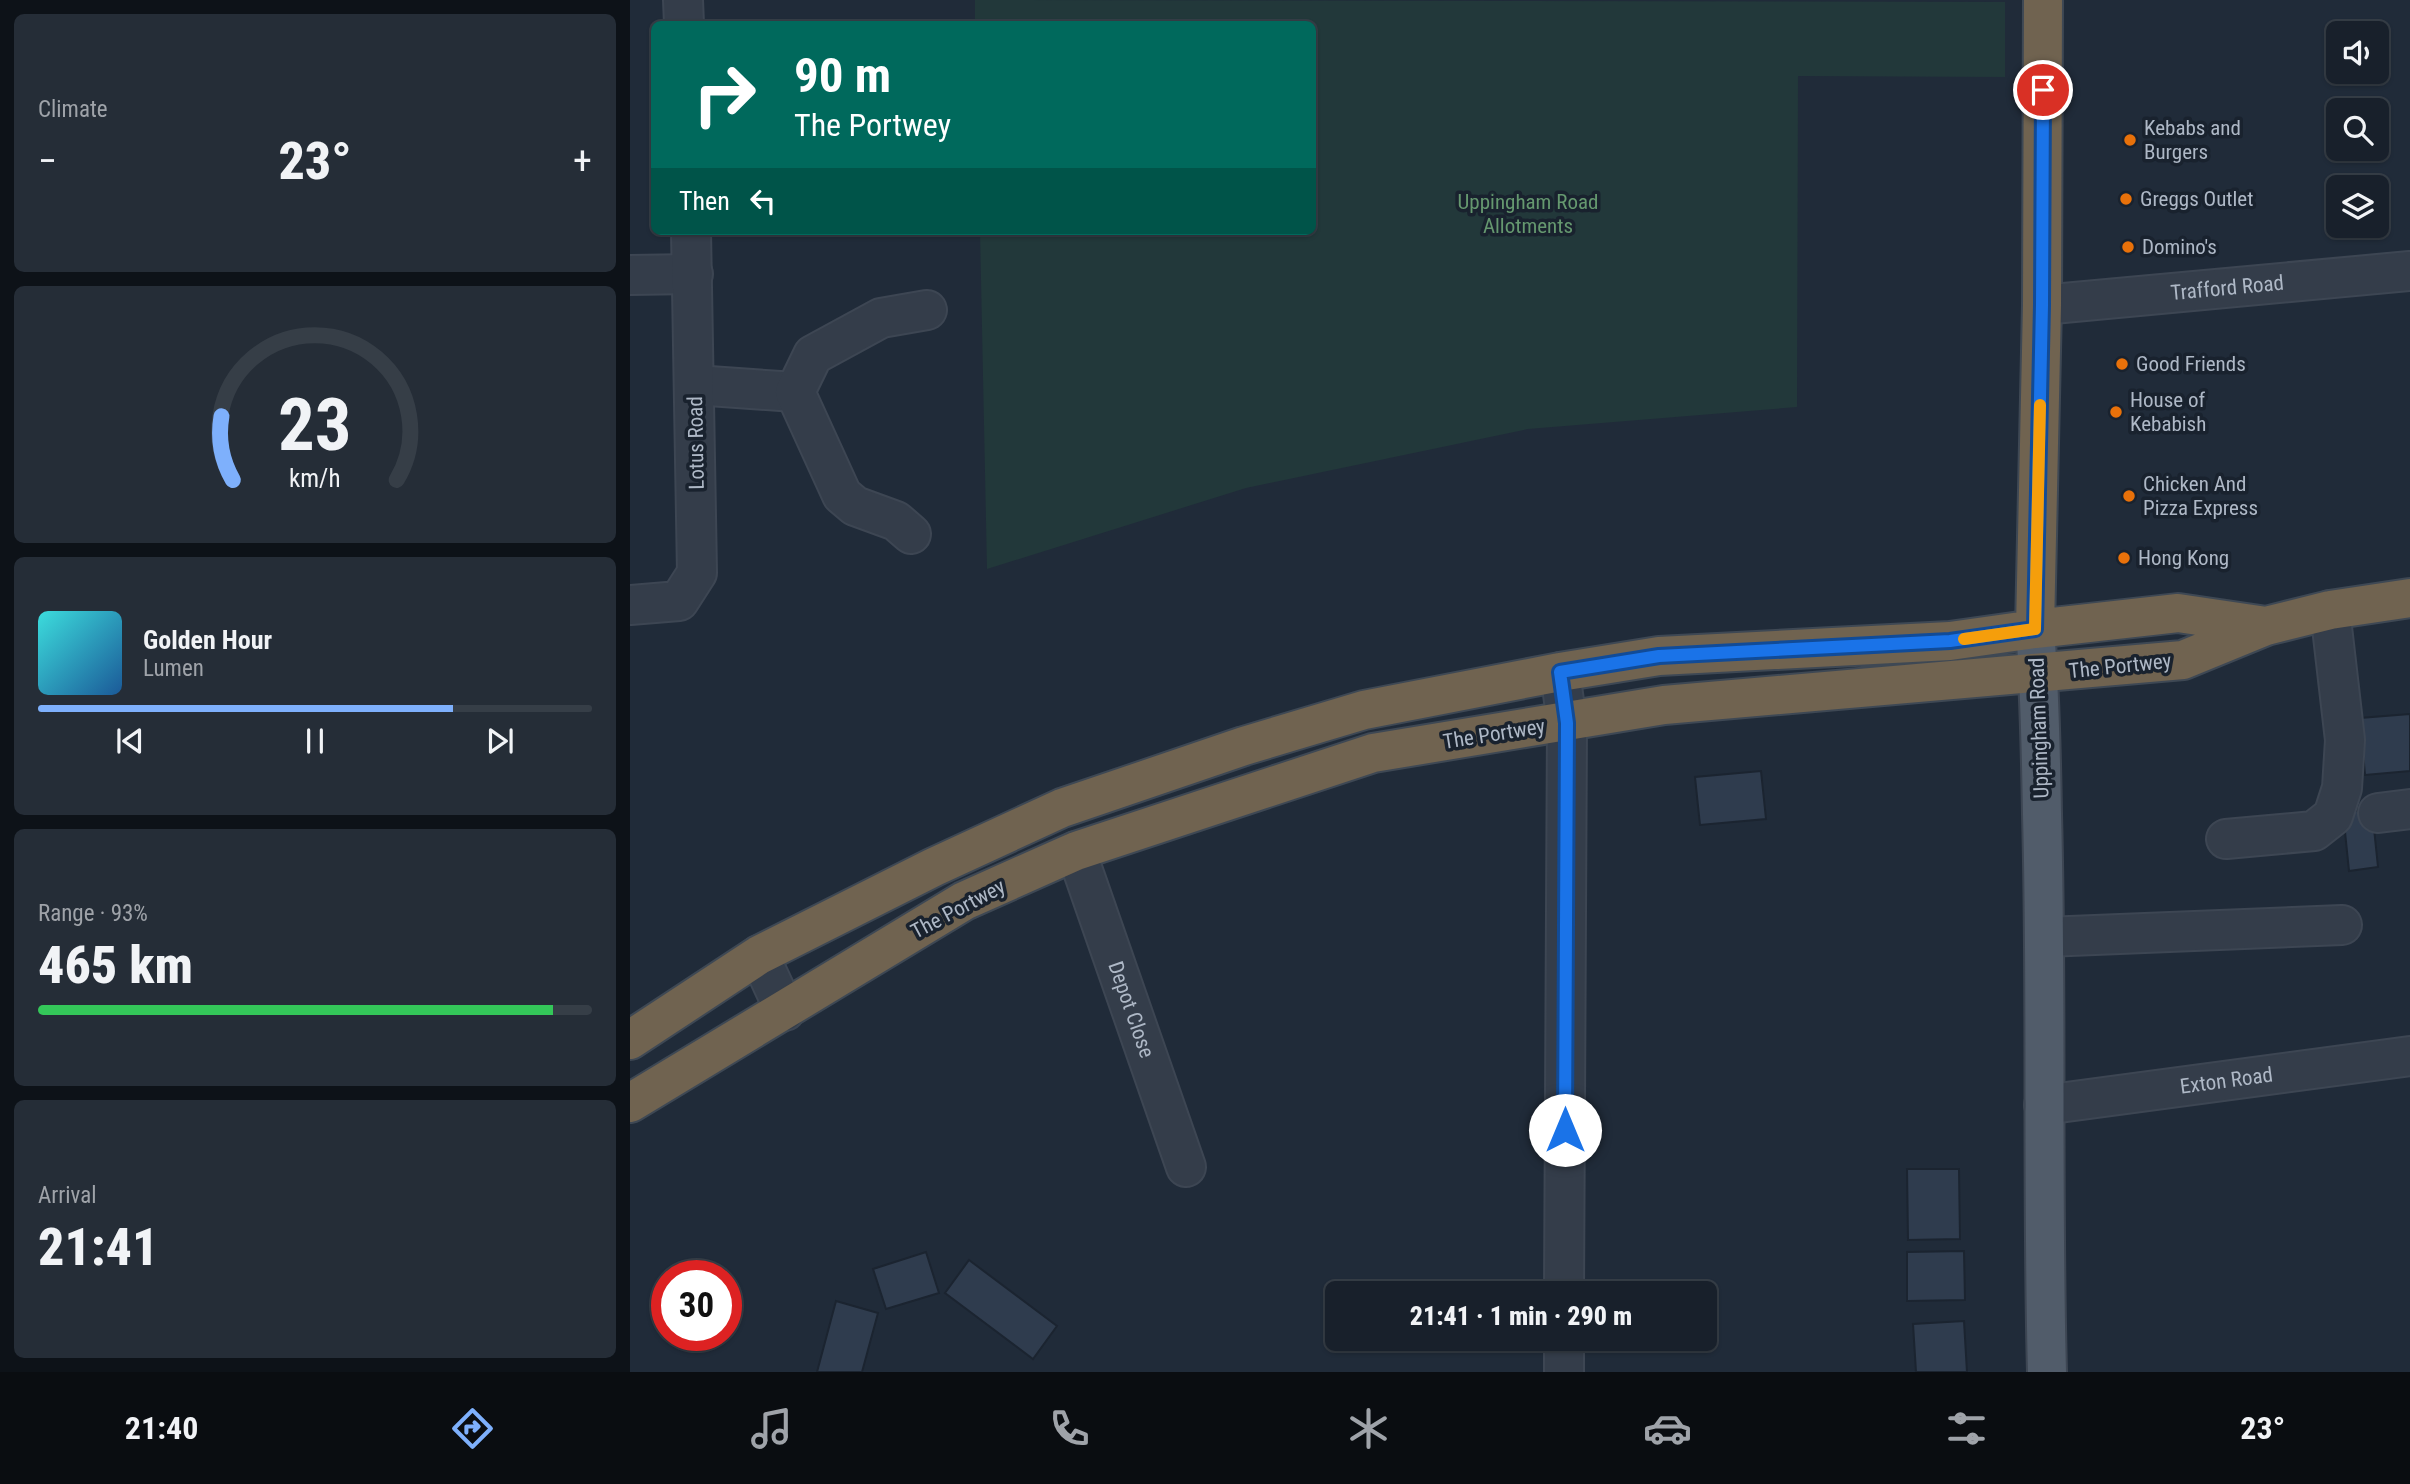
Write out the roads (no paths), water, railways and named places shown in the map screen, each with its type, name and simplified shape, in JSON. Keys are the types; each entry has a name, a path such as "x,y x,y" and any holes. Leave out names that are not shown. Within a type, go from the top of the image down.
{"highway":[{"name":"Uppingham Road","path":"2035,629 2042,305 2043,0"},
{"path":"630,1040 759,955 934,867 1062,808 1244,746 1364,710 1659,656 1950,641 2178,612 2266,626 2330,610 2410,598"},
{"name":"The Portwey","path":"630,1103 964,901 1076,851 1373,753 1664,705 2183,660 2266,626"}],"main road":[{"name":"Uppingham Road","path":"2035,629 2045,937 2047,1372"}],"street":[{"path":"683,0 684,21"},
{"name":"Lotus Road","path":"630,605 679,601 697,573 691,235"},
{"name":"Trafford Road","path":"2042,305 2410,271"},
{"path":"630,275 693,274"},
{"path":"911,534 896,520 855,506 842,495 802,407 813,355 881,318 927,310"},
{"path":"695,385 802,407"},
{"path":"2226,839 2314,831 2333,816 2342,788 2345,740 2330,610"},
{"path":"1560,672 1567,723 1564,1281"},
{"name":"Depot Close","path":"1076,851 1186,1167"},
{"path":"2045,937 2342,925"},
{"path":"759,955 785,1011"},
{"name":"Exton Road","path":"2044,1104 2410,1056"},
{"path":"1564,1351 1564,1372"}],"place":[{"name":"Kebabs and Burgers","path":"2130,140"},
{"name":"Greggs Outlet","path":"2126,199"},
{"name":"Domino's","path":"2128,247"},
{"name":"Good Friends","path":"2122,364"},
{"name":"House of Kebabish","path":"2116,412"},
{"name":"Chicken And Pizza Express","path":"2129,496"},
{"name":"Hong Kong","path":"2124,558"}],"park label":[{"name":"Uppingham Road Allotments","path":"1528,214"}]}
